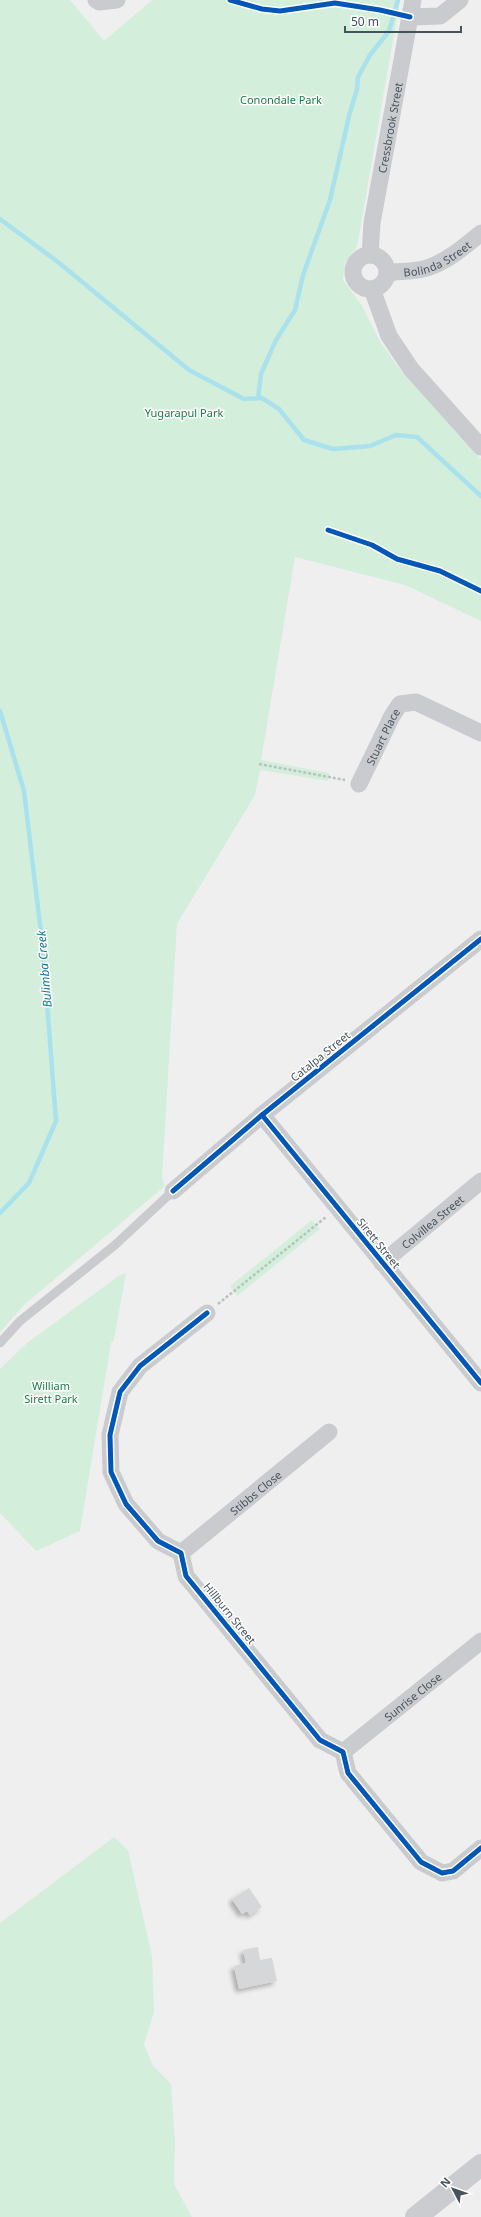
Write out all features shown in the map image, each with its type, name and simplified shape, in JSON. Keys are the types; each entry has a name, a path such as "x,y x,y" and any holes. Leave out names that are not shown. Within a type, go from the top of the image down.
{"street":[{"path":"97,1 117,0"},
{"name":"Cressbrook Street","path":"370,255 372,224 413,0"},
{"path":"410,17 440,16 460,0"},
{"name":"Bolinda Street","path":"387,273 425,268 440,262 457,253 481,233"},
{"path":"370,255 382,260 387,273 383,282 372,289 359,285 353,273 358,260 370,255"},
{"path":"372,289 389,336 411,369 481,446"},
{"name":"Stuart Place","path":"359,784 392,716 400,704 416,702 481,733"},
{"name":"Catalpa Street","path":"173,1191 262,1115 481,939"},
{"name":"Sirett Street","path":"262,1115 481,1384"},
{"name":"Colvillea Street","path":"382,1262 481,1181"},
{"path":"182,1553 158,1541 126,1504 111,1472 110,1435 120,1392 140,1366 207,1313"},
{"name":"Stibbs Close","path":"182,1553 329,1432"},
{"name":"Hillburn Street","path":"182,1553 186,1576 320,1740 343,1752"},
{"name":"Sunrise Close","path":"343,1752 481,1641"},
{"path":"343,1752 348,1773 421,1862 442,1873 453,1871 481,1848"},
{"path":"416,2217 481,2165"}],"lane":[{"path":"0,1343 20,1320 114,1245 173,1191"}],"path":[{"path":"259,764 359,784"},
{"path":"207,1313 321,1220 339,1209"}],"green space":[{"name":"Yugarapul Park","path":"0,0 70,0 104,41 152,0 400,0 357,247 345,263 343,280 361,304 381,343 401,371 481,459 481,621 405,585 295,557 261,760 329,773 328,781 260,770 255,795 177,924 162,1178 165,1186 25,1304 0,1332"},
{"path":"312,1220 320,1229 237,1296 230,1286"},
{"name":"William Sirett Park","path":"126,1273 114,1340 111,1343 80,1531 36,1551 0,1513 0,1369 27,1343 120,1275"},
{"path":"114,1837 128,1850 152,1956 154,2012 144,2044 153,2066 171,2084 175,2141 174,2184 192,2217 0,2217 0,1923"}],"building":[{"path":"249,1888 262,1907 250,1915 247,1911 242,1914 232,1899"},
{"path":"258,1947 260,1960 272,1958 277,1981 239,1989 234,1966 246,1963 243,1950"}],"waterway":[{"path":"258,398 261,374 276,340 295,310 303,275 330,200 349,116 357,89 358,77 370,55 389,31 398,0"},
{"path":"0,219 58,262 189,370 244,399 262,398 279,409 304,440 333,449 370,446 396,435 417,437 481,496"},
{"name":"Bulimba Creek","path":"0,711 24,791 43,950 56,1121 29,1183 0,1213"}],"cycle path":[{"path":"230,0 262,9 280,11 335,3 380,10 410,17"},
{"path":"328,530 372,545 397,559 440,571 481,591"},
{"path":"173,1191 262,1115 481,939"},
{"path":"262,1115 481,1383"},
{"path":"207,1313 140,1366 120,1392 110,1435 111,1472 126,1504 158,1541 181,1553 186,1576 320,1740 343,1752 348,1773 421,1862 442,1873 453,1871 481,1848"}],"park label":[{"name":"Conondale Park","path":"281,99"}]}
